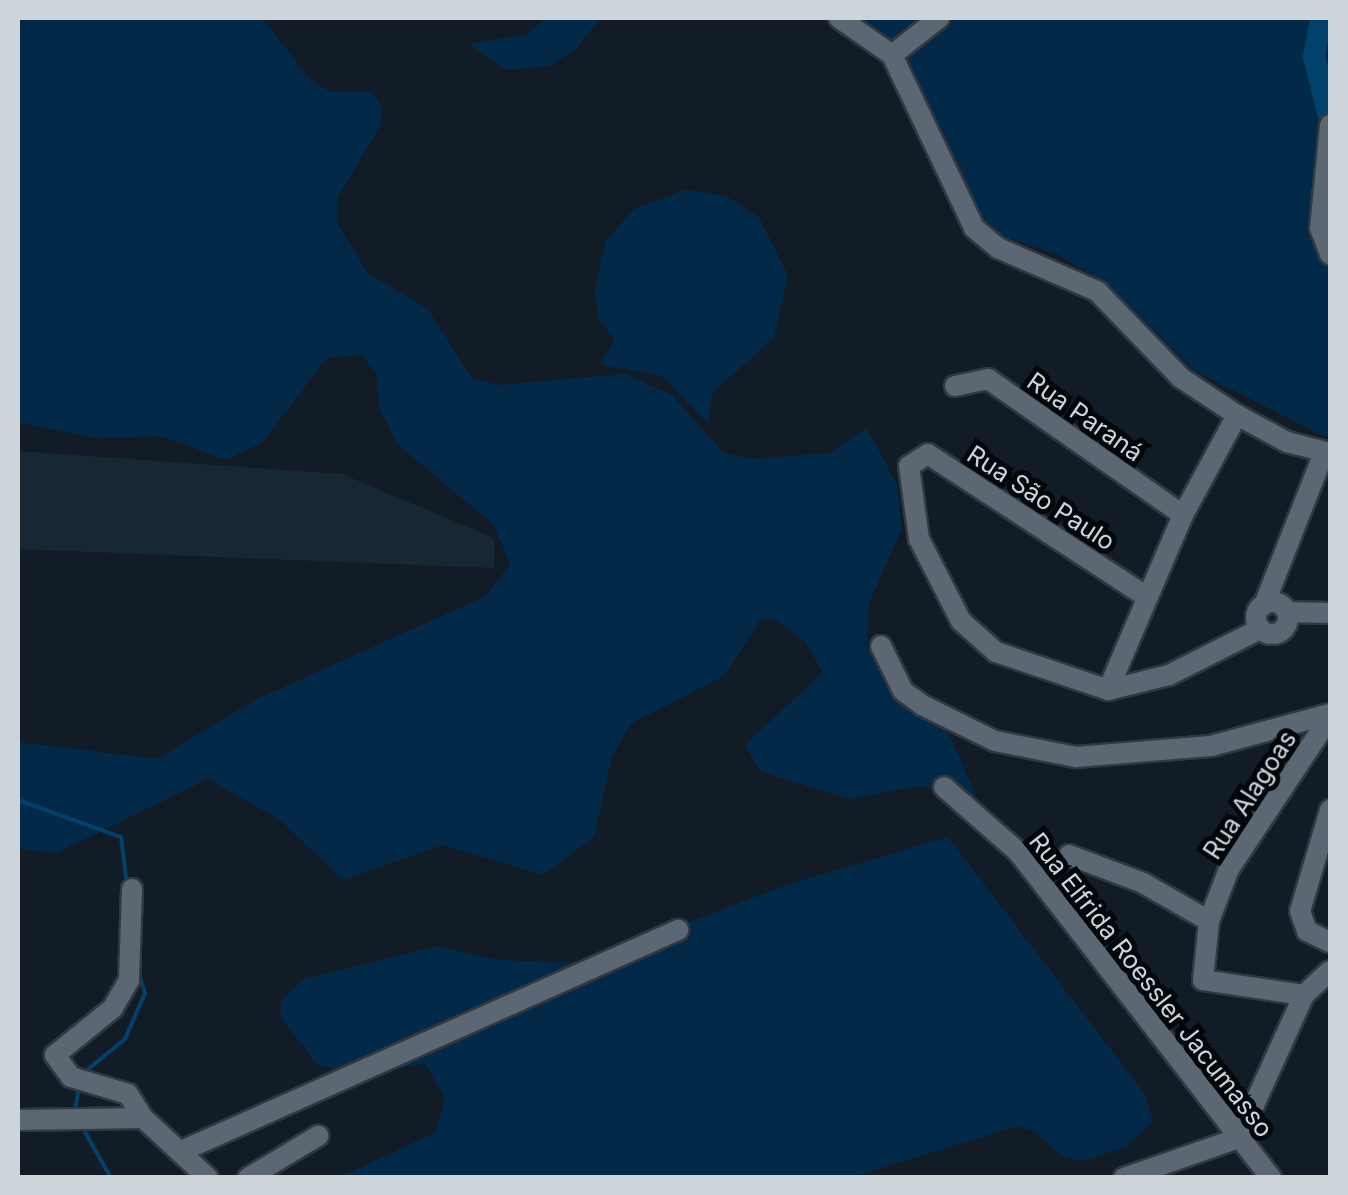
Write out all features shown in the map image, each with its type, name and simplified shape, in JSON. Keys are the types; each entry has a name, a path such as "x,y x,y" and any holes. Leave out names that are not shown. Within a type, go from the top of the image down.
{"street":[{"path":"839,18 892,55 974,228 998,248 1097,291 1181,378 1237,415 1327,453 1264,605 1260,629"},
{"path":"892,55 939,18"},
{"path":"1330,125 1320,228 1330,254"},
{"name":"Rua Paraná","path":"954,386 988,379 1182,515"},
{"path":"1108,690 1182,515 1237,415"},
{"name":"Rua São Paulo","path":"1108,690 1080,687 976,638 919,539 909,466 928,454 1147,597"},
{"path":"1264,605 1288,612 1330,613"},
{"path":"1108,690 1169,675 1260,629 1281,632 1288,612"},
{"path":"882,646 903,692 922,705 995,741 1076,757 1211,746 1330,715"},
{"name":"Rua Alagoas","path":"1304,995 1203,980 1210,921 1228,870 1330,715"},
{"name":"Rua Elfrida Roessler Jacumasso","path":"944,787 1019,854 1271,1178"},
{"path":"1330,810 1300,911 1308,931 1330,942"},
{"path":"1069,855 1142,883 1210,921"},
{"path":"132,888 129,980 114,1008 55,1055 70,1077 128,1094 143,1118 184,1150 208,1178"},
{"path":"184,1150 678,930"},
{"path":"1124,1178 1239,1138 1304,995 1330,971"},
{"path":"18,1120 143,1118"},
{"path":"248,1178 318,1136"}],"shaded area":[{"path":"25,18 262,18 309,78 330,92 372,92 383,109 379,128 337,199 337,223 368,273 428,309 472,378 500,385 625,374 672,395 724,453 753,459 830,453 867,428 897,485 902,529 869,603 867,649 949,734 976,795 919,786 848,799 760,771 745,745 823,672 804,641 774,619 760,620 724,676 632,723 612,756 594,837 543,875 443,845 343,880 279,819 208,779 56,853 18,849 18,742 157,759 255,700 486,596 510,564 494,525 397,444 379,408 377,374 361,355 327,358 262,443 226,460 161,436 95,438 18,422 18,26"},
{"path":"546,18 600,18 577,48 549,66 506,70 468,44 525,35"},
{"path":"859,18 1330,18 1330,439 1195,371 1108,284 1057,254 998,235 967,198 918,84 882,32"},
{"path":"685,190 726,196 759,217 788,275 774,338 712,393 708,423 662,376 600,364 615,340 599,320 594,293 606,240 634,209"},
{"path":"18,451 342,474 494,538 494,568 18,549"},
{"path":"948,837 1145,1094 1153,1121 1127,1146 1084,1161 1062,1157 1034,1131 1017,1126 853,1177 340,1177 436,1132 445,1097 425,1064 360,1073 317,1065 280,1016 282,1001 303,979 438,946 497,960 582,963 786,885"}],"waterway":[{"path":"1321,18 1314,56 1330,120"},
{"path":"18,800 121,837 127,885"},
{"path":"82,1074 125,1039 145,993 138,971"},
{"path":"74,1114 79,1089"},
{"path":"81,1125 111,1178"}]}
